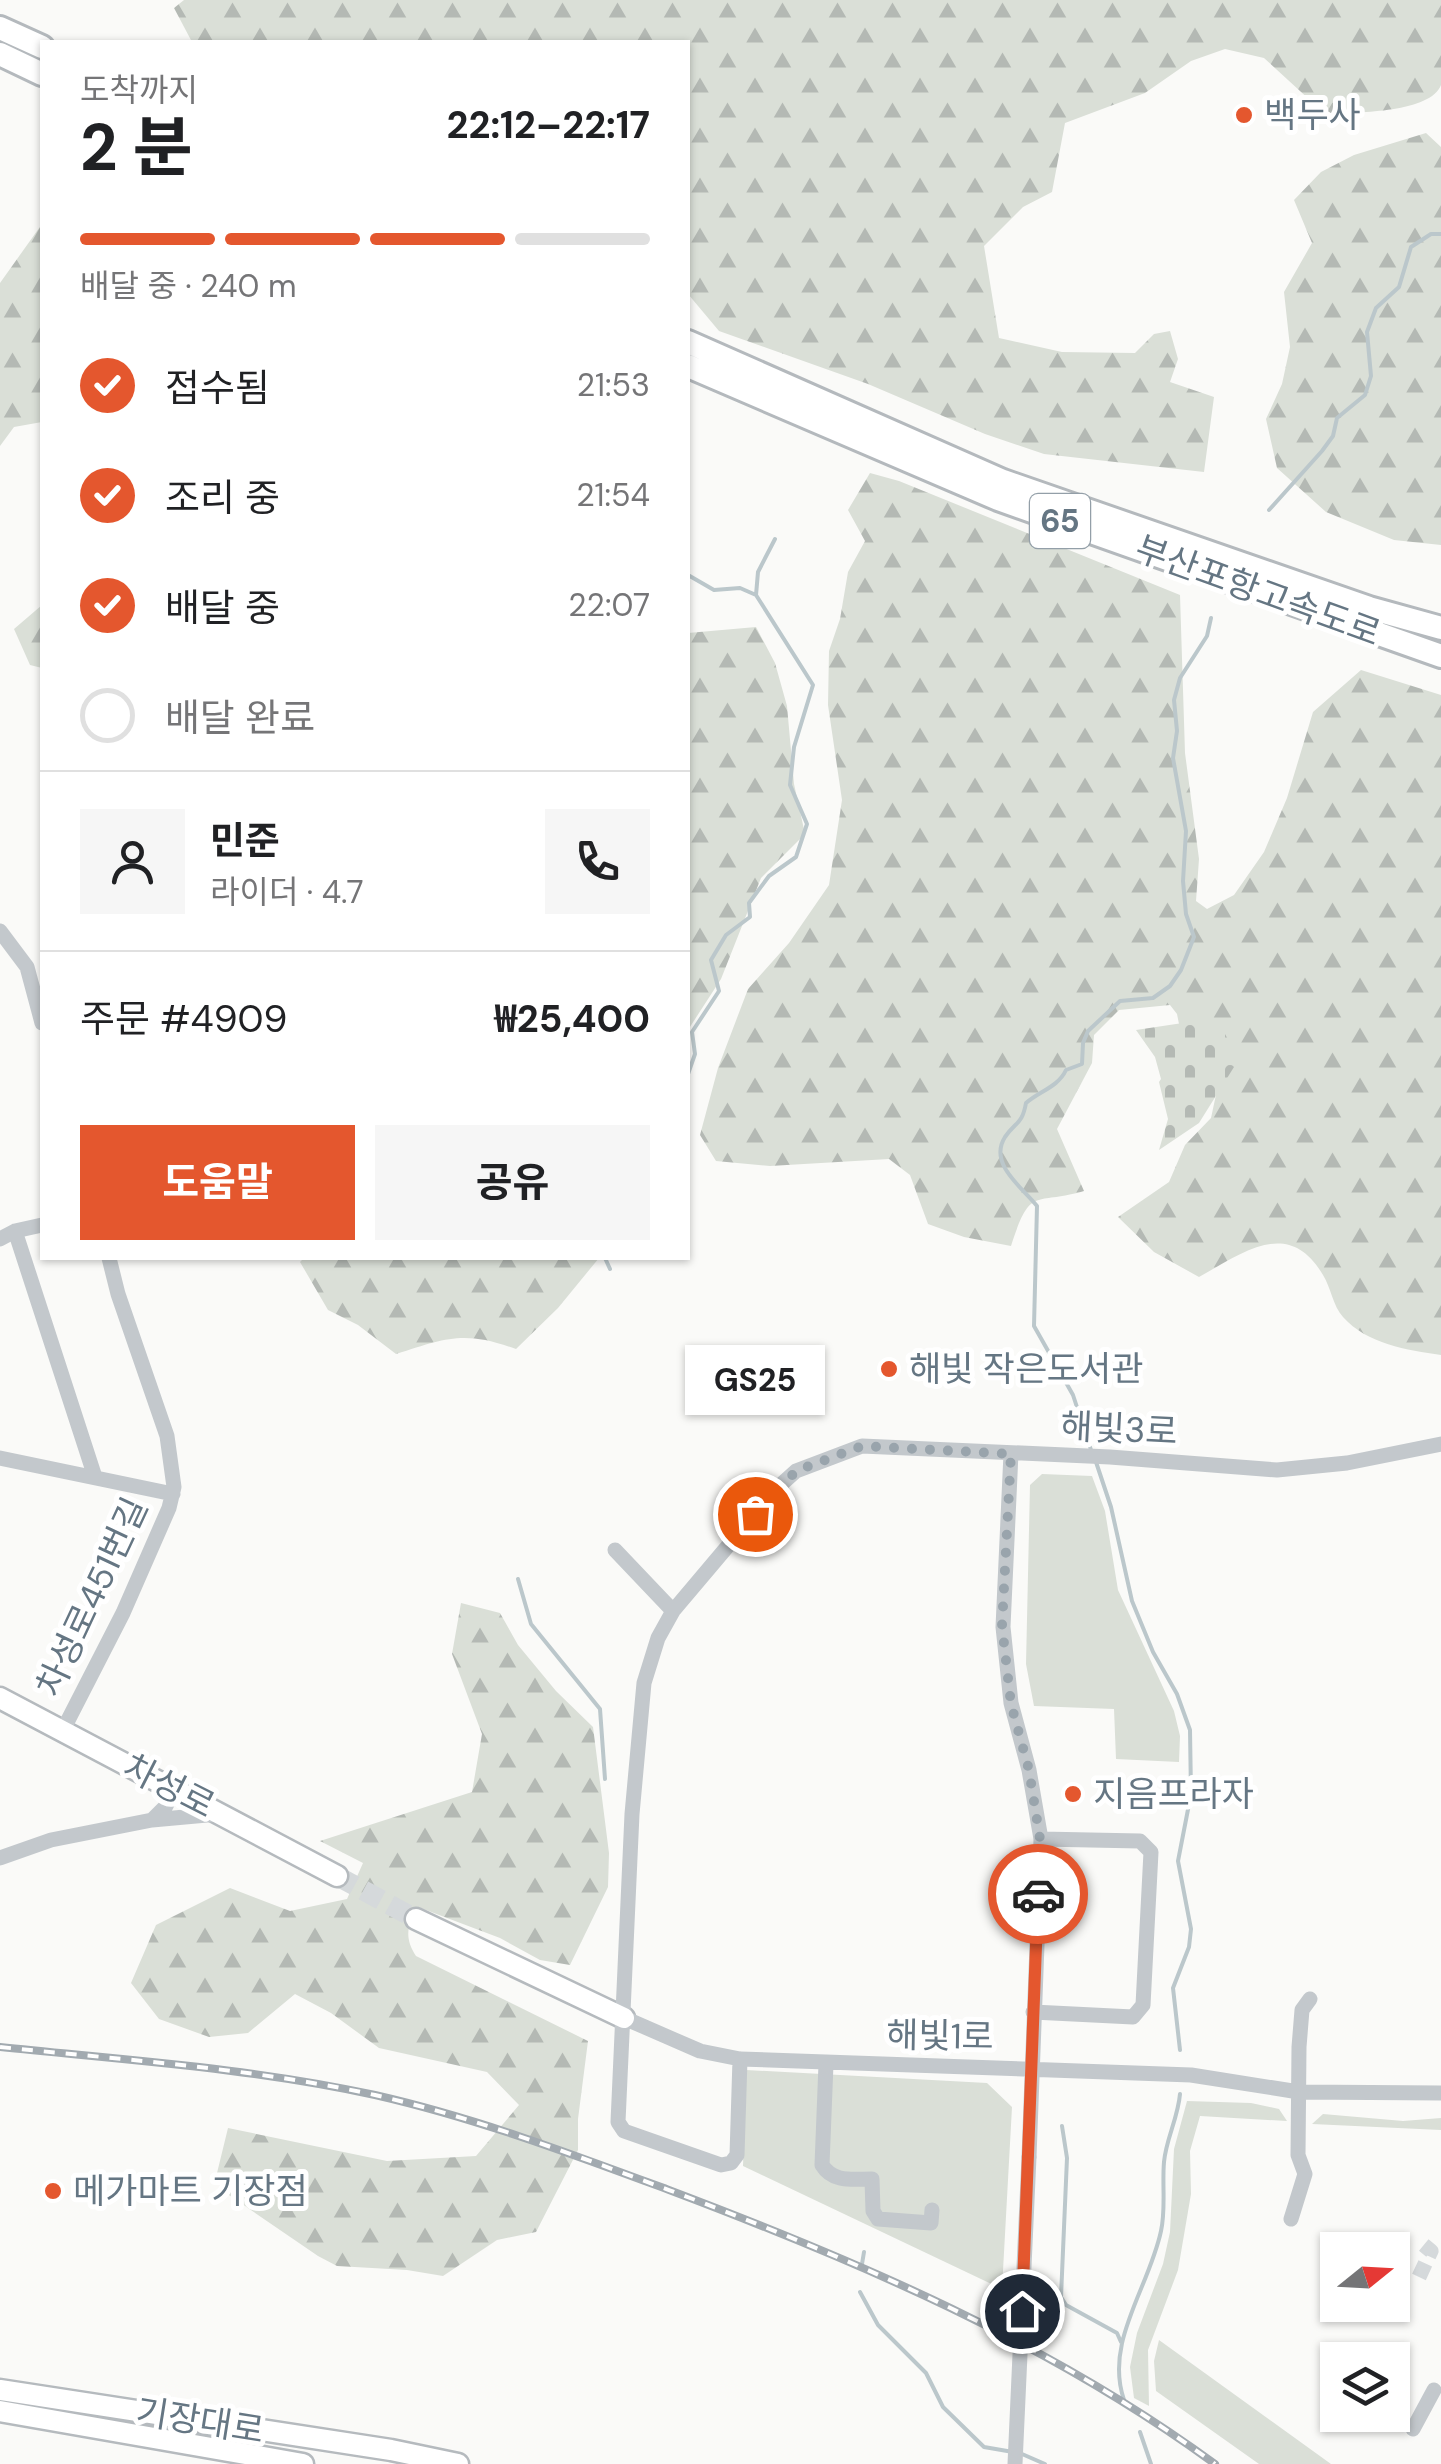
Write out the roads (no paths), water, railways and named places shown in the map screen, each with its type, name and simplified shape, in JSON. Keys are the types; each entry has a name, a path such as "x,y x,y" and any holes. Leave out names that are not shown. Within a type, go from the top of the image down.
{"highway":[{"path":"0,28 40,47"},
{"path":"0,54 40,73"},
{"name":"부산포항고속도로","path":"690,343 1004,481 1369,608 1441,628"},
{"name":"부산포항고속도로","path":"690,367 998,499 1441,656"}],"main road":[{"name":"차성로","path":"0,1698 337,1876"},
{"path":"416,1919 624,2018"},
{"name":"기장대로","path":"0,2390 391,2450 458,2464"},
{"name":"기장대로","path":"0,2411 303,2464"}],"street":[{"path":"0,932 36,973 40,1002"},
{"path":"40,1226 7,1235 95,1477"},
{"name":"차성로451번길","path":"63,1730 123,1613 173,1494 167,1436 110,1260"},
{"name":"해빛3로","path":"740,2059 737,2155 731,2164 624,2131 618,2122 632,1814 644,1683 658,1638 673,1610 796,1471 862,1446 1110,1457 1277,1470 1347,1463 1441,1444"},
{"path":"1011,1454 1002,1626 1011,1704 1029,1770 1040,1839 1015,2464"},
{"path":"0,1458 173,1494"},
{"path":"615,1550 673,1610"},
{"path":"152,1820 166,1806 174,1790"},
{"path":"0,1858 52,1840 152,1820 224,1814"},
{"path":"1033,2012 1133,2016 1139,2013 1143,2005 1151,1852 1140,1841 1040,1839"},
{"path":"1288,2219 1292,2170 1298,2155 1300,2022 1310,1998"},
{"name":"해빛1로","path":"624,2018 700,2051 740,2059 1191,2074 1299,2092 1441,2093"},
{"path":"826,2064 822,2165 834,2178 872,2179 873,2211 885,2222 932,2223 932,2210"},
{"path":"1413,2429 1434,2390"}],"waterway":[{"path":"1269,510 1322,451 1333,436 1337,418 1365,395 1371,376 1367,332 1376,308 1399,287 1411,247 1431,234 1441,234"},
{"path":"690,1068 695,1054 692,1032 719,991 711,960 726,935 750,917 749,903 769,876 796,857 807,824 790,785 794,747 813,685 756,595 758,572 775,539"},
{"path":"690,576 714,590 740,588 756,595"},
{"path":"1092,1453 1073,1395 1034,1326 1037,1206 1009,1175 1001,1147 1026,1103 1054,1085 1066,1070 1082,1064 1088,1031 1120,1001 1153,998 1170,986 1181,970 1194,937 1186,914 1183,881 1186,831 1173,758 1177,731 1174,700 1180,678 1207,636 1211,618"},
{"path":"606,1260 610,1269"},
{"path":"1096,1462 1111,1507 1132,1601 1190,1730 1191,1794 1178,1861 1191,1929 1189,1947 1173,1988 1180,2050"},
{"path":"518,1579 531,1624 600,1709 605,1779"},
{"path":"1124,2400 1120,2357 1130,2315 1161,2231 1165,2153 1180,2094"},
{"path":"1062,2126 1067,2158 1061,2297 1066,2305 1117,2333 1121,2342"},
{"path":"862,2264 864,2252"},
{"path":"860,2292 878,2325 926,2373 943,2407 984,2447 1013,2452"},
{"path":"1140,2432 1151,2464"},
{"path":"1022,2454 1045,2464"}],"tunnel":[{"path":"337,1876 416,1919"},
{"path":"1419,2277 1431,2251 1420,2242"}],"railway":[{"path":"0,2047 282,2078 413,2104 524,2138 741,2217 952,2309 1087,2380 1215,2464"}],"place":[{"name":"백두사","path":"1244,115"},
{"name":"해빛 작은도서관","path":"889,1369"},
{"name":"GS25","path":"755,1514"},
{"name":"지음프라자","path":"1073,1794"},
{"name":"메가마트 기장점","path":"53,2191"}]}
